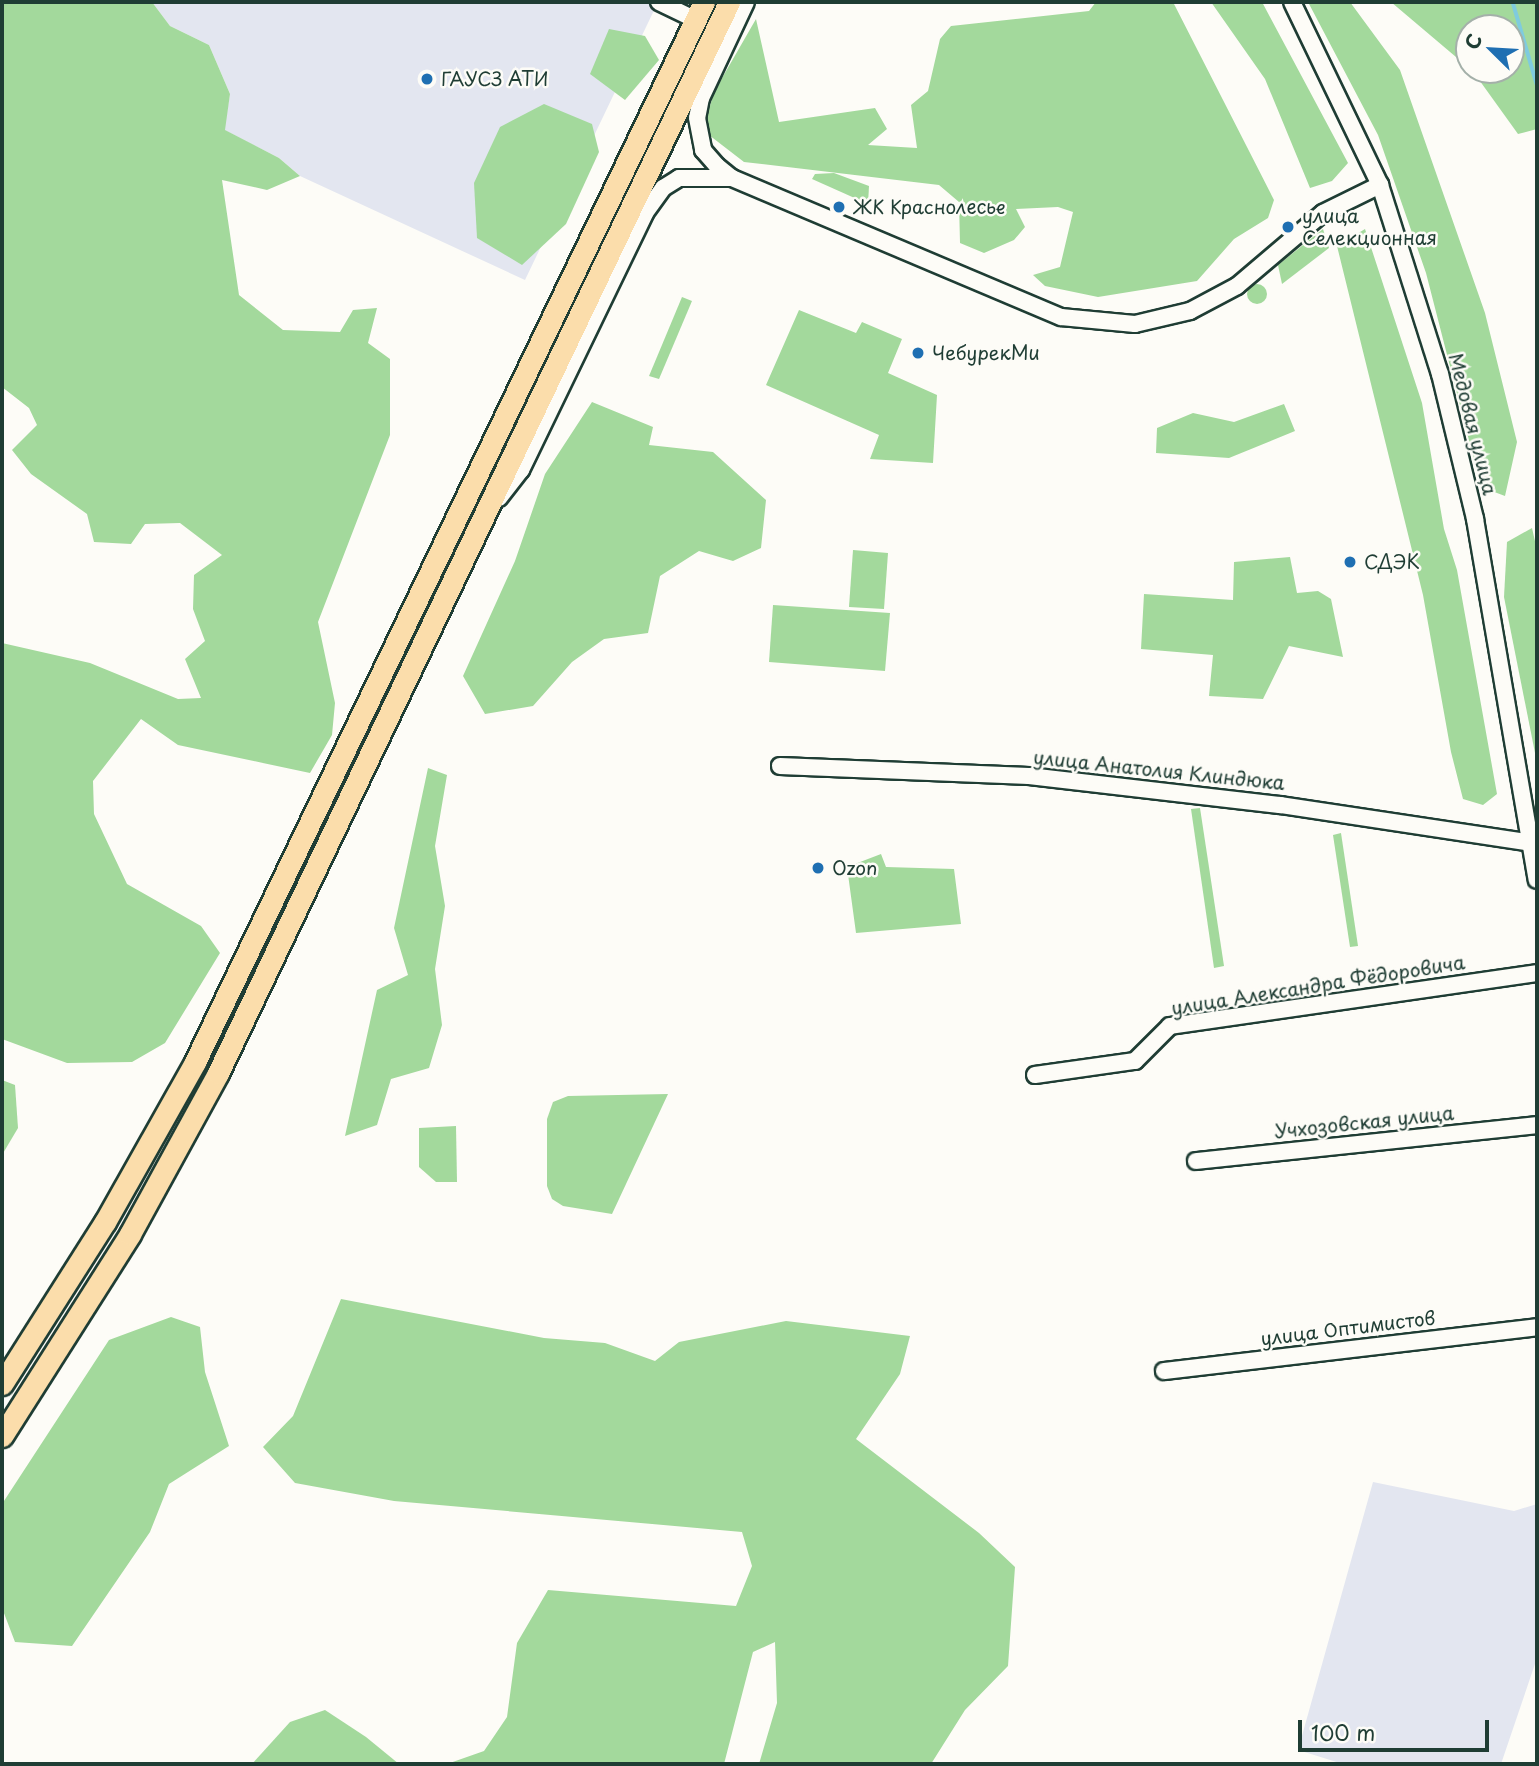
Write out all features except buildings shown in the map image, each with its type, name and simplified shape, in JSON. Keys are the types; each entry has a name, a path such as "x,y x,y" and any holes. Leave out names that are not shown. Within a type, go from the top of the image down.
{"main road":[{"path":"2,1437 130,1234 218,1073 729,2"},
{"path":"2,1384 105,1222 195,1062 700,11"}],"street":[{"path":"659,2 700,11"},
{"path":"746,2 701,98 696,118 704,150 732,178 1042,311 1096,324 1135,324 1190,311 1237,286 1291,236 1323,214 1380,185"},
{"name":"Медовая улица","path":"1292,2 1380,185 1440,374 1475,519 1537,880"},
{"path":"480,523 521,470 651,204 663,188 679,178 732,178"},
{"name":"улица Анатолия Клиндюка","path":"780,766 1029,776 1281,805 1531,843"},
{"name":"улица Александра Фёдоровича","path":"1035,1075 1135,1061 1170,1026 1537,972"},
{"name":"Учхозовская улица","path":"1196,1161 1537,1125"},
{"name":"улица Оптимистов","path":"1164,1371 1537,1327"}],"shaded area":[{"path":"152,2 658,2 525,280 300,176 279,158 224,130 230,94 209,45 170,26"},
{"path":"1373,1482 1514,1511 1537,1504 1537,1658 1501,1764 1343,1764 1298,1750"}],"green space":[{"path":"2,2 152,2 170,26 209,45 230,94 225,130 279,158 300,176 267,190 222,180 239,295 283,330 340,332 353,310 377,308 368,343 390,359 390,435 318,622 335,703 332,735 310,773 178,745 141,719 93,781 94,814 127,884 201,926 220,953 165,1043 132,1062 67,1063 2,1039 2,643 90,663 178,699 201,698 185,659 205,641 193,609 194,575 222,555 180,523 145,524 131,544 94,542 87,514 31,474 12,450 37,425 29,408 2,387"},
{"path":"1096,2 1173,2 1274,200 1268,218 1234,239 1197,281 1098,297 1045,286 1033,275 1060,267 1073,212 1058,207 1016,209 1025,227 1014,240 984,253 960,243 959,202 939,185 744,162 709,135 707,116 714,92 756,19 779,122 875,108 887,129 868,145 917,148 911,105 928,91 940,39 951,26 1089,11"},
{"path":"1211,2 1262,2 1348,163 1332,181 1310,188 1265,79"},
{"path":"1308,2 1350,2 1400,70 1485,313 1517,442 1505,496 1481,487 1426,273 1378,135"},
{"path":"1391,2 1537,2 1537,129 1518,134 1482,84 1525,84 1525,14 1455,14 1455,56"},
{"path":"609,29 645,36 659,60 625,100 590,74"},
{"path":"544,104 592,124 599,152 566,224 522,265 477,238 474,183 500,127"},
{"path":"834,173 869,186 868,204 812,179 815,174"},
{"path":"1323,229 1329,248 1282,284 1278,265"},
{"path":"1365,229 1422,403 1444,529 1457,570 1497,794 1483,805 1463,799 1451,752 1423,595 1337,246"},
{"path":"1253,284 1261,284 1267,294 1261,304 1253,304 1247,298 1247,290"},
{"path":"682,297 692,301 659,379 649,376"},
{"path":"799,310 856,333 862,322 902,339 888,373 937,395 933,463 870,459 879,435 766,385"},
{"path":"592,402 653,427 649,445 713,452 766,500 761,548 733,561 699,551 660,576 648,633 604,639 572,662 533,706 485,714 463,676 515,561 545,474"},
{"path":"1284,404 1295,431 1229,458 1156,453 1157,428 1193,413 1234,422"},
{"path":"1532,528 1537,550 1537,763 1504,597 1507,542"},
{"path":"853,550 888,553 884,609 849,607"},
{"path":"1290,557 1297,593 1318,591 1331,599 1343,657 1289,646 1263,699 1209,696 1213,655 1141,649 1144,594 1233,600 1234,562"},
{"path":"773,605 890,613 885,671 769,662"},
{"path":"428,768 447,775 435,846 445,906 435,969 442,1025 429,1068 391,1079 377,1125 345,1136 377,990 408,975 394,928"},
{"path":"1200,808 1224,966 1214,968 1191,809"},
{"path":"1341,833 1358,946 1350,947 1333,835"},
{"path":"881,854 886,867 954,869 961,924 856,933 847,867"},
{"path":"2,1080 15,1085 18,1128 2,1155"},
{"path":"668,1094 612,1214 563,1206 552,1199 547,1186 547,1119 553,1102 568,1096"},
{"path":"456,1126 457,1182 436,1182 419,1167 419,1128"},
{"path":"341,1299 544,1338 605,1343 655,1361 679,1342 786,1321 910,1336 900,1374 856,1439 979,1533 1015,1567 1008,1666 965,1710 931,1764 759,1764 777,1703 775,1642 753,1652 724,1764 447,1764 484,1751 507,1717 517,1643 548,1590 736,1606 752,1566 742,1532 394,1501 295,1483 263,1447 293,1416"},
{"path":"171,1317 200,1327 205,1372 229,1446 169,1484 150,1532 72,1646 15,1642 2,1608 2,1504 109,1340"},
{"path":"325,1710 366,1737 399,1764 252,1764 290,1722"}],"waterway":[{"path":"1513,2 1537,84"}],"place":[{"name":"ГАУСЗ АТИ","path":"427,79"},
{"name":"ЖК Краснолесье","path":"839,207"},
{"name":"улица Селекционная","path":"1288,227"},
{"name":"ЧебурекМи","path":"918,353"},
{"name":"СДЭК","path":"1350,562"},
{"name":"Ozon","path":"818,868"}]}
